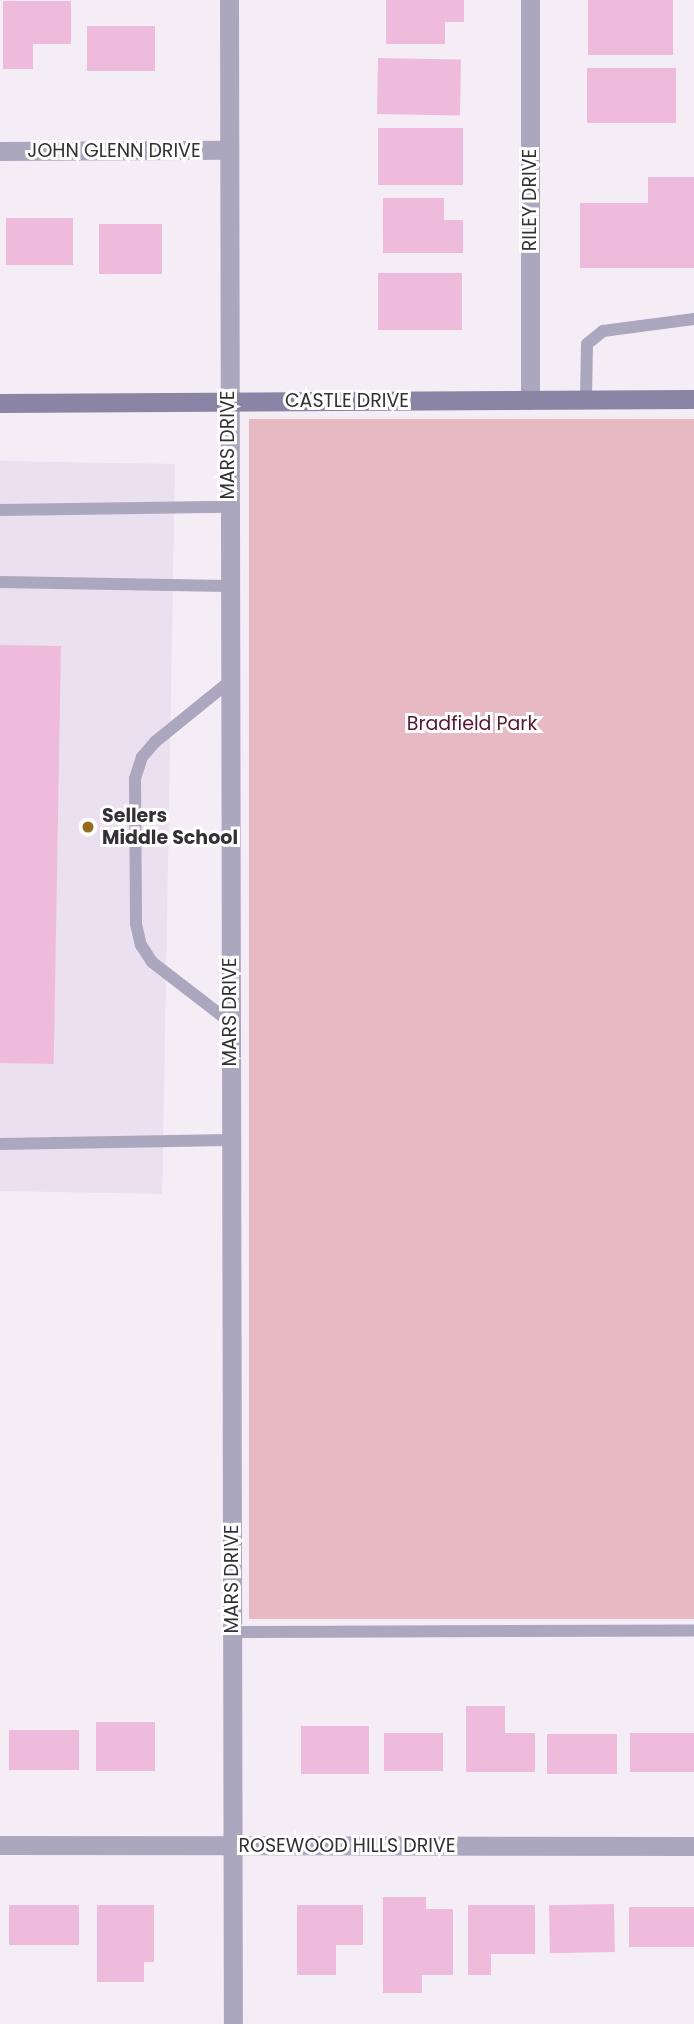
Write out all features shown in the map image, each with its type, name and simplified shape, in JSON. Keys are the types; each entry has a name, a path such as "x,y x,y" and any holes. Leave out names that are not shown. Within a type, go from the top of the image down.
{"main road":[{"name":"CASTLE DRIVE","path":"0,403 694,399"}],"street":[{"name":"MARS DRIVE","path":"229,0 227,402 233,2024"},
{"name":"RILEY DRIVE","path":"530,0 530,400"},
{"name":"JOHN GLENN DRIVE","path":"0,151 228,150"},
{"name":"ROSEWOOD HILLS DRIVE","path":"0,1844 694,1846"}],"lane":[{"path":"586,400 587,344 603,331 694,319"},
{"path":"0,510 228,507"},
{"path":"0,582 228,586"},
{"path":"229,682 155,742 142,757 135,779 136,924 141,945 152,962 230,1021"},
{"path":"0,1144 230,1140"},
{"path":"232,1632 694,1630"}],"shaded area":[{"name":"Sellers Middle School","path":"0,461 175,464 162,1194 0,1191"}],"green space":[{"name":"Bradfield Park","path":"249,419 694,419 694,1619 249,1619"}],"building":[{"path":"386,0 464,0 464,22 445,22 445,44 386,44"},
{"path":"588,0 673,0 673,55 588,55"},
{"path":"3,1 71,1 71,44 33,44 33,69 3,69"},
{"path":"87,26 155,26 155,71 87,71"},
{"path":"378,58 461,59 460,115 377,114"},
{"path":"587,68 676,68 676,123 587,123"},
{"path":"378,128 463,128 463,185 378,185"},
{"path":"648,177 694,177 694,268 580,268 580,203 648,203"},
{"path":"383,198 444,198 444,220 463,220 463,253 383,253"},
{"path":"6,218 73,218 73,265 6,265"},
{"path":"99,224 162,224 162,274 99,274"},
{"path":"378,273 462,273 462,330 378,330"},
{"path":"0,645 61,646 54,1064 0,1063"},
{"path":"466,1706 505,1706 505,1733 535,1733 535,1772 466,1772"},
{"path":"96,1722 155,1722 155,1771 96,1771"},
{"path":"301,1726 369,1726 369,1774 301,1774"},
{"path":"9,1730 79,1730 79,1770 9,1770"},
{"path":"384,1733 443,1733 443,1771 384,1771"},
{"path":"630,1733 694,1733 694,1772 630,1772"},
{"path":"547,1734 617,1734 617,1774 547,1774"},
{"path":"383,1897 426,1897 426,1909 453,1909 453,1975 422,1975 422,1993 383,1993"},
{"path":"614,1904 615,1952 550,1953 549,1905"},
{"path":"9,1905 79,1905 79,1945 9,1945"},
{"path":"97,1905 154,1905 154,1962 144,1962 144,1982 97,1982"},
{"path":"297,1905 363,1905 363,1945 336,1945 336,1975 297,1975"},
{"path":"468,1905 535,1905 535,1954 491,1954 491,1975 468,1975"},
{"path":"629,1907 694,1907 694,1947 629,1947"}],"place":[{"name":"Sellers Middle School","path":"88,827"}]}
